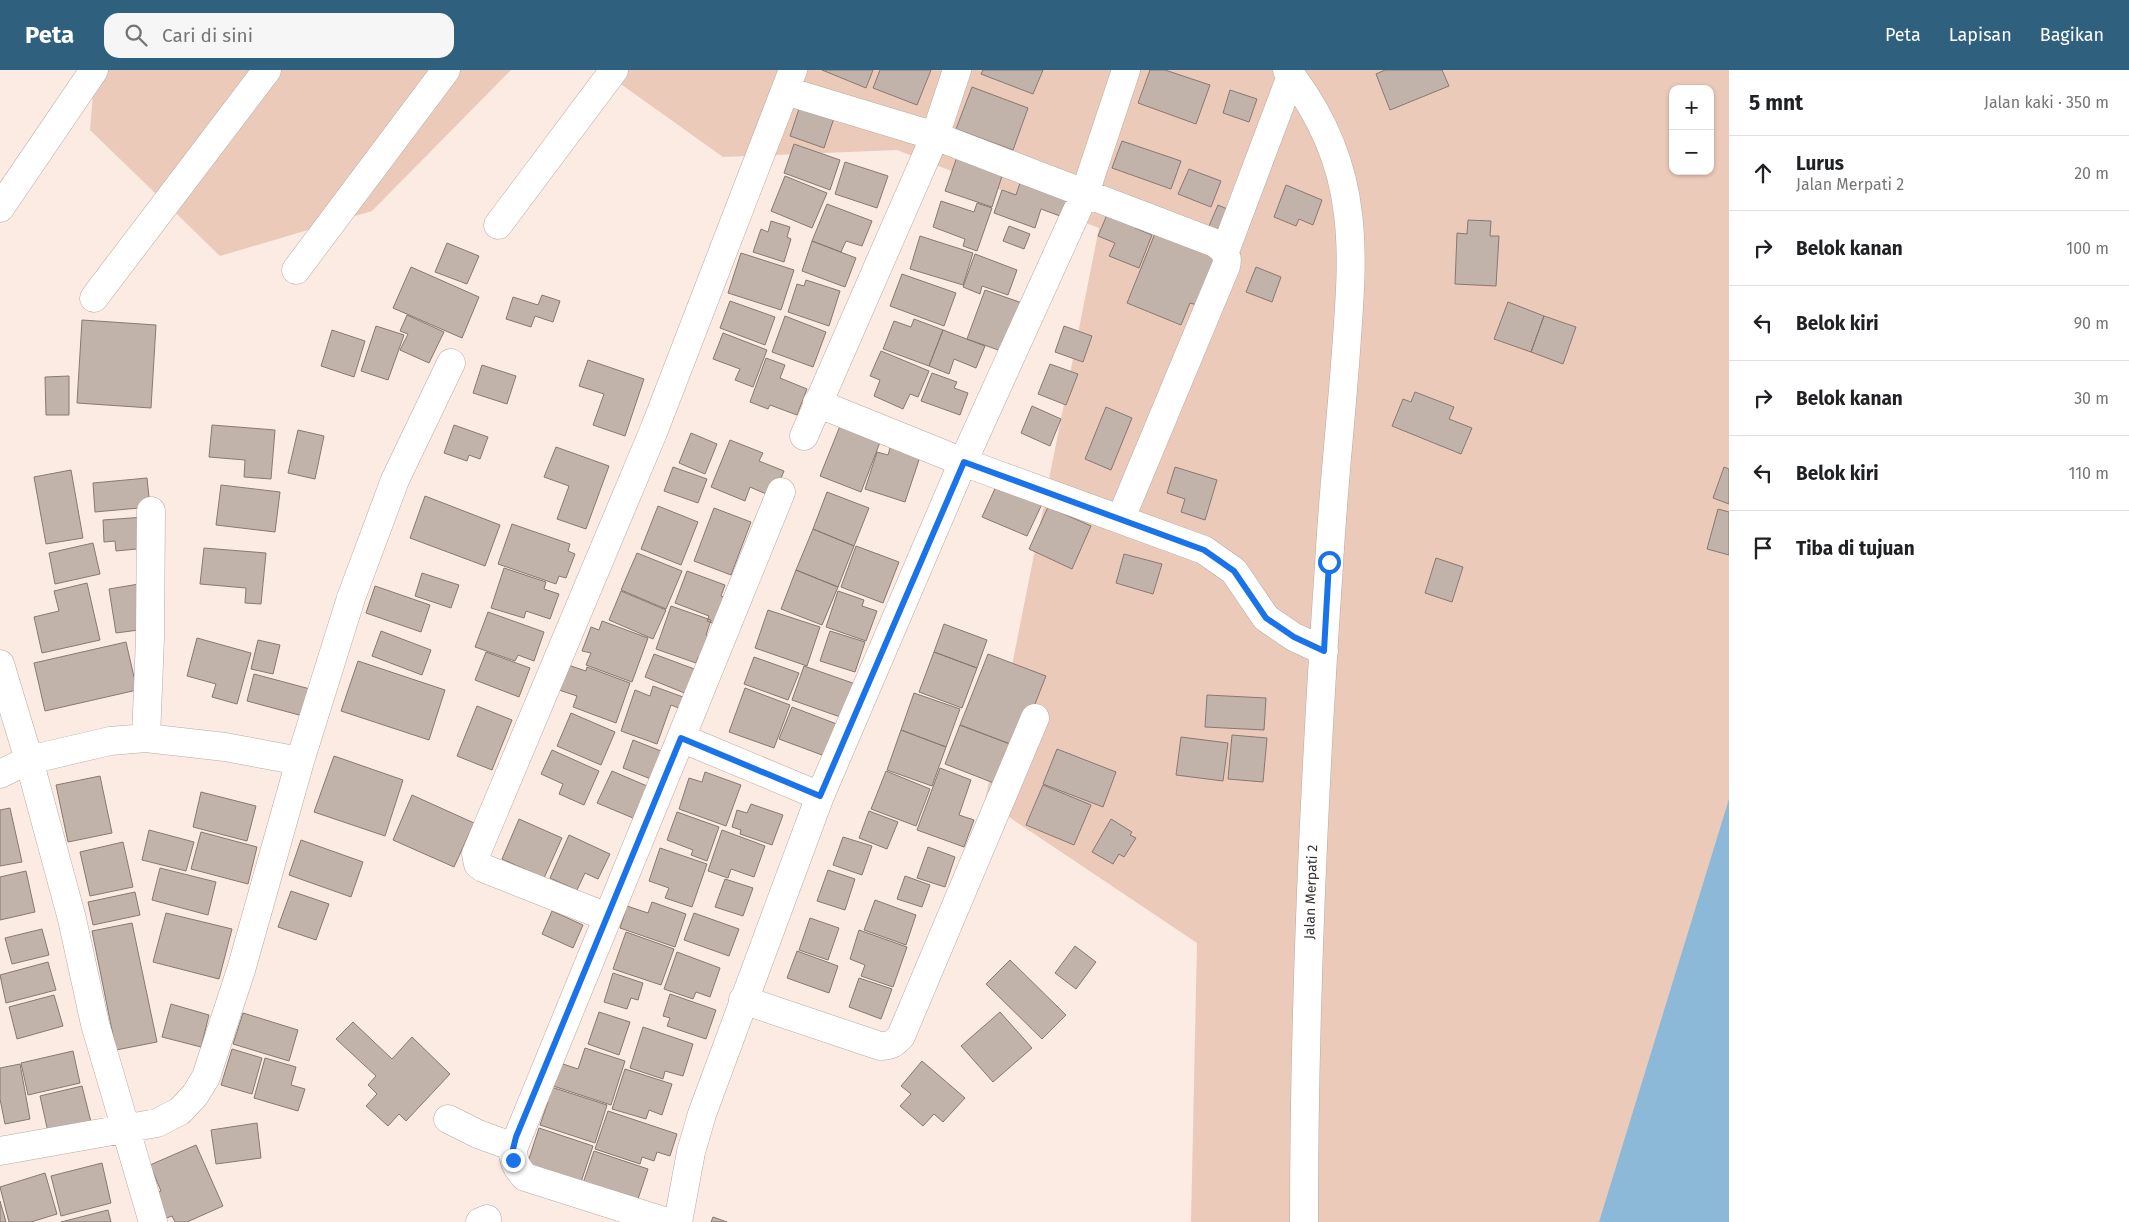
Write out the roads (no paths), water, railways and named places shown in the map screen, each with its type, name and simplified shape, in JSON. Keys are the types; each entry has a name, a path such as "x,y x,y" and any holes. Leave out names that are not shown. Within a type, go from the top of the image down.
{"street":[{"path":"0,208 94,70"},
{"path":"94,298 267,70"},
{"path":"296,270 446,70"},
{"path":"498,225 614,70"},
{"path":"804,436 935,136 957,70"},
{"path":"678,1222 691,1152 702,1114 820,796 964,462 1085,193 1126,70"},
{"path":"1225,251 1289,73"},
{"name":"Jalan Merpati 2","path":"1289,73 1307,97 1323,125 1339,166 1348,214 1351,278 1342,414 1329,562 1311,882 1304,1222"},
{"path":"607,917 489,871 478,864 476,854 654,430 789,80 1215,243 1225,251 1228,260 1226,266 1121,518"},
{"path":"0,1151 157,1123 180,1111 195,1095 206,1077 241,970 300,761 372,538 395,480 451,363"},
{"path":"817,403 964,462 1204,550 1234,571 1266,618 1294,637 1324,651"},
{"path":"667,1222 525,1177 513,1160 514,1147 781,492"},
{"path":"146,738 150,638 151,511"},
{"path":"0,664 29,760 72,919 95,1024 153,1222"},
{"path":"743,1000 880,1046 891,1045 896,1042 901,1036 1036,718"},
{"path":"0,774 29,760 110,741 146,738 226,747 300,761"},
{"path":"681,738 820,796"},
{"path":"448,1119 478,1134 514,1147"}],"water":[{"path":"1729,799 1729,1222 1599,1222"}]}
